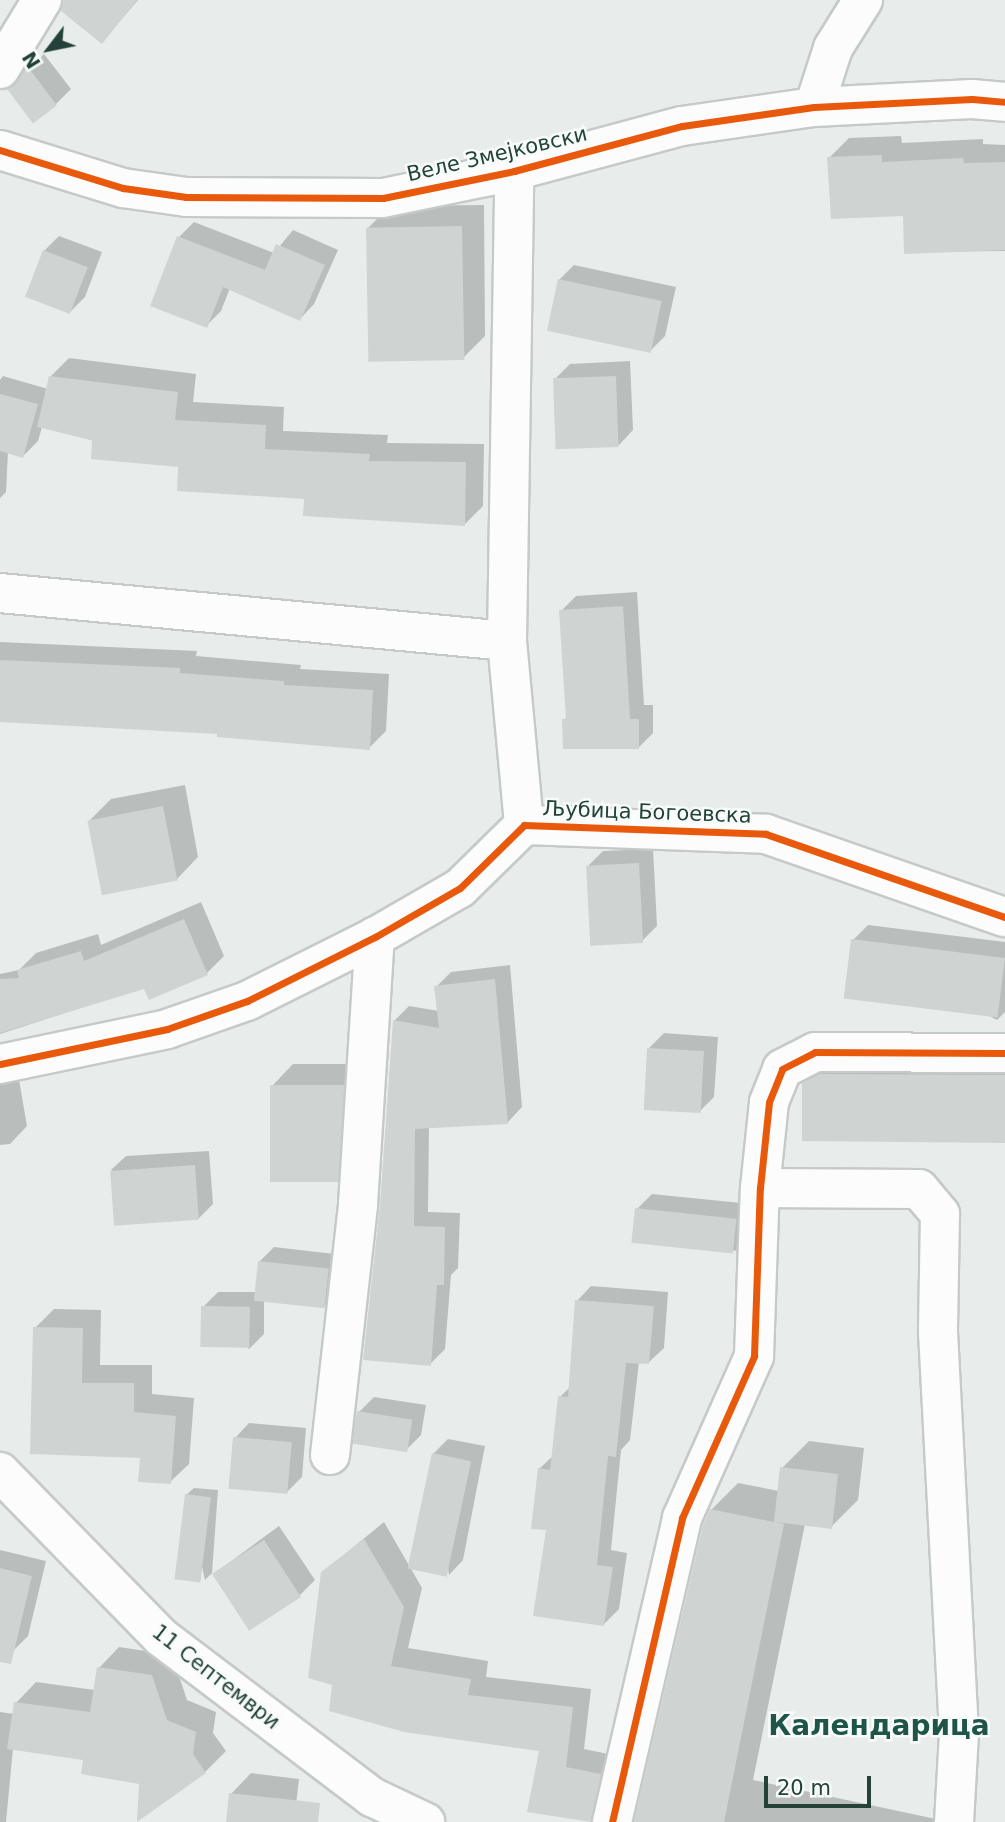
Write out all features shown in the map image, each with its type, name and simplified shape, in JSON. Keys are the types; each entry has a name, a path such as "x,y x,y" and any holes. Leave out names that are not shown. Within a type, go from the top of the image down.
{"street":[{"path":"814,107 833,48 863,0"},
{"path":"0,69 26,6"},
{"name":"Веле Змејковски","path":"0,150 123,188 186,197 383,198 514,171 682,126 814,107 972,99 1005,102"},
{"path":"514,171 507,641 524,825"},
{"path":"0,593 507,641"},
{"name":"Љубица Богоевска","path":"0,1063 167,1029 247,1001 376,937 460,887 524,825 766,834 1005,918"},
{"path":"330,1455 358,1204 376,937"},
{"path":"612,1822 682,1518 754,1356 760,1188 769,1102 782,1069 815,1052 1005,1053"},
{"path":"760,1188 919,1189 940,1214 939,1332 959,1733 954,1822"},
{"name":"11 Септември","path":"0,1472 161,1637 373,1797 425,1822"}],"building":[{"path":"64,0 137,0 102,44 61,11"},
{"path":"28,67 57,105 33,123 4,85"},
{"path":"882,155 882,162 963,158 964,163 1005,162 1005,250 904,254 903,216 831,219 827,157"},
{"path":"462,226 464,360 368,362 366,228"},
{"path":"177,236 265,270 276,244 325,265 300,321 223,287 207,328 150,306"},
{"path":"43,250 88,267 70,314 25,297"},
{"path":"558,279 662,301 651,353 547,331"},
{"path":"49,376 178,392 175,420 266,425 265,449 370,454 369,461 466,462 465,526 303,516 304,499 177,491 178,467 91,459 92,440 37,427"},
{"path":"616,376 618,447 556,449 553,378"},
{"path":"0,394 38,404 23,458 0,451"},
{"path":"623,606 630,719 639,719 639,749 563,749 562,719 566,719 559,610"},
{"path":"0,660 180,668 180,673 284,681 284,685 373,690 370,750 217,737 217,734 0,722"},
{"path":"163,806 178,881 102,895 87,821"},
{"path":"639,863 643,943 590,946 586,866"},
{"path":"184,919 208,975 149,1000 144,989 0,1033 0,979 19,978 17,970 81,951 84,961"},
{"path":"851,939 1005,958 998,1017 844,999"},
{"path":"495,979 508,1124 415,1129 414,1226 445,1227 444,1285 437,1285 431,1366 363,1360 380,1205 393,1020 439,1028 434,986"},
{"path":"647,1048 704,1051 701,1113 644,1110"},
{"path":"820,1074 1005,1075 1005,1143 802,1141 802,1083"},
{"path":"270,1085 344,1085 344,1182 270,1182"},
{"path":"195,1165 199,1220 114,1226 110,1171"},
{"path":"635,1208 736,1219 733,1253 631,1243"},
{"path":"258,1261 329,1268 324,1308 254,1301"},
{"path":"575,1300 654,1306 649,1364 626,1363 616,1457 608,1456 597,1565 613,1567 604,1626 533,1616 546,1530 531,1529 538,1468 550,1470 558,1396 568,1397"},
{"path":"201,1306 250,1307 249,1348 200,1347"},
{"path":"33,1327 83,1328 82,1383 134,1383 134,1412 176,1416 171,1484 138,1482 140,1458 30,1454"},
{"path":"357,1411 412,1420 407,1452 352,1444"},
{"path":"233,1437 292,1442 287,1494 228,1489"},
{"path":"432,1453 471,1461 447,1577 407,1568"},
{"path":"780,1467 838,1474 832,1529 775,1522 784,1524 724,1822 634,1822 703,1525 710,1509 774,1522"},
{"path":"185,1494 211,1497 200,1583 175,1579"},
{"path":"364,1539 404,1607 391,1666 471,1679 468,1695 573,1707 566,1767 601,1774 591,1822 527,1812 539,1751 404,1732 329,1711 332,1685 308,1678 321,1572"},
{"path":"264,1540 301,1597 249,1631 212,1574"},
{"path":"0,1568 32,1576 11,1664 0,1662"},
{"path":"97,1667 152,1675 167,1720 196,1732 193,1754 206,1773 137,1822 139,1784 81,1774 83,1760 7,1749 14,1702 90,1712"},
{"path":"229,1793 320,1803 318,1822 226,1822"}],"cycle path":[{"path":"0,150 123,188 186,197 383,198 514,171 682,126 814,107 972,99 1005,102"},
{"path":"0,1064 167,1029 247,1001 375,937 460,888 524,825 766,834 1005,917"},
{"path":"612,1822 682,1518 754,1356 760,1188 769,1102 782,1069 815,1052 1005,1053"}],"district":[{"name":"Календарица","path":"879,1726"}]}
